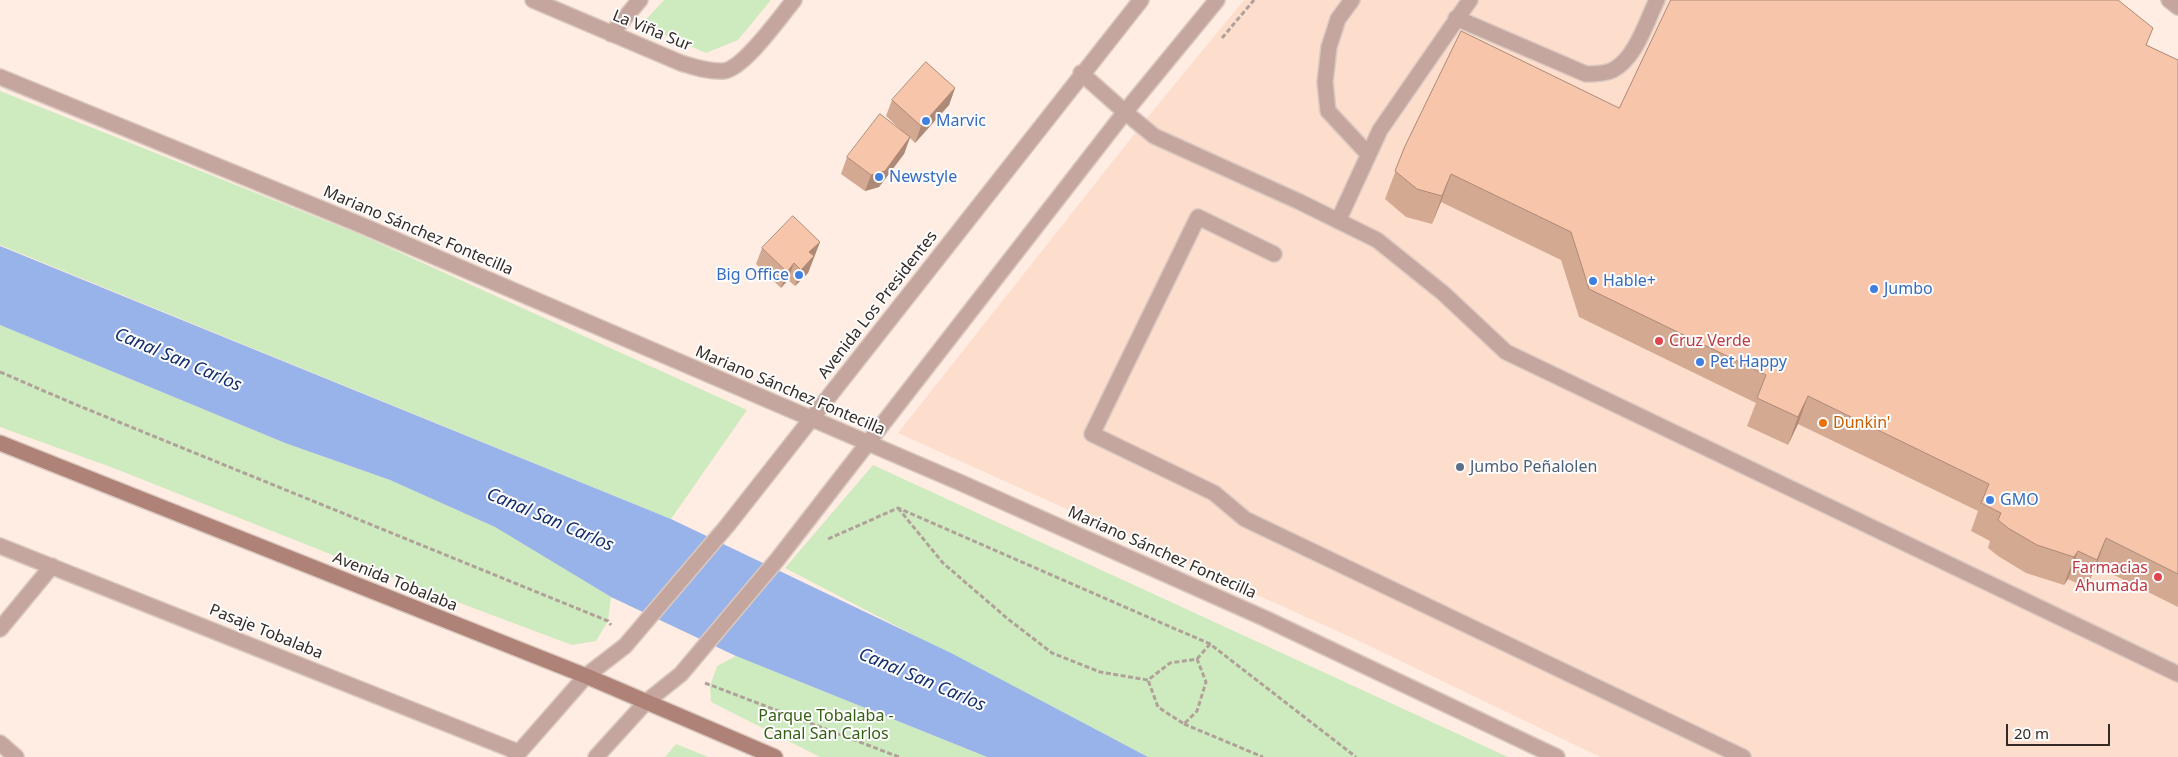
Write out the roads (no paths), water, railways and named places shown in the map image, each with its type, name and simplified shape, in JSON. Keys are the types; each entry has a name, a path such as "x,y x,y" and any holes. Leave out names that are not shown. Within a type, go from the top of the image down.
{"main road":[{"name":"Avenida Tobalaba","path":"0,443 586,676 754,752 775,757"}],"street":[{"name":"La Viña Sur","path":"533,0 681,63 705,69 725,71 748,56 794,0"},
{"path":"612,34 640,0"},
{"name":"Avenida Los Presidentes","path":"516,755 586,676 629,640 727,526 1140,0"},
{"path":"596,757 646,702 684,670 777,560 1125,112 1216,0"},
{"path":"1352,0 1338,19 1329,47 1325,82 1328,112 1368,154"},
{"path":"1338,221 1380,130 1470,0"},
{"path":"1456,18 1586,74 1598,74 1613,70 1626,60 1657,0"},
{"path":"2169,0 2178,7"},
{"path":"1081,73 1154,136 1377,240 1443,292 1506,352 2178,674"},
{"name":"Mariano Sánchez Fontecilla","path":"0,77 361,225 959,482 1212,594 1557,757"},
{"path":"1274,254 1198,217 1092,434 1214,493 1245,519 1743,757"},
{"name":"Pasaje Tobalaba","path":"0,546 516,755"},
{"path":"0,629 52,566"},
{"path":"0,743 16,757"}],"water":[{"name":"Canal San Carlos","path":"0,246 671,519 951,653 1148,757 987,757 736,656 611,597 495,527 390,480 285,443 0,325"}],"place":[{"name":"Marvic","path":"926,121"},
{"name":"Newstyle","path":"879,177"},
{"name":"Big Office","path":"799,275"},
{"name":"Hable+","path":"1593,281"},
{"name":"Jumbo","path":"1874,289"},
{"name":"Cruz Verde","path":"1659,341"},
{"name":"Pet Happy","path":"1700,362"},
{"name":"Dunkin'","path":"1823,423"},
{"name":"Jumbo Peñalolen","path":"1460,467"},
{"name":"GMO","path":"1990,500"},
{"name":"Farmacias Ahumada","path":"2158,577"}],"park label":[{"name":"Parque Tobalaba - Canal San Carlos","path":"826,725"}]}
